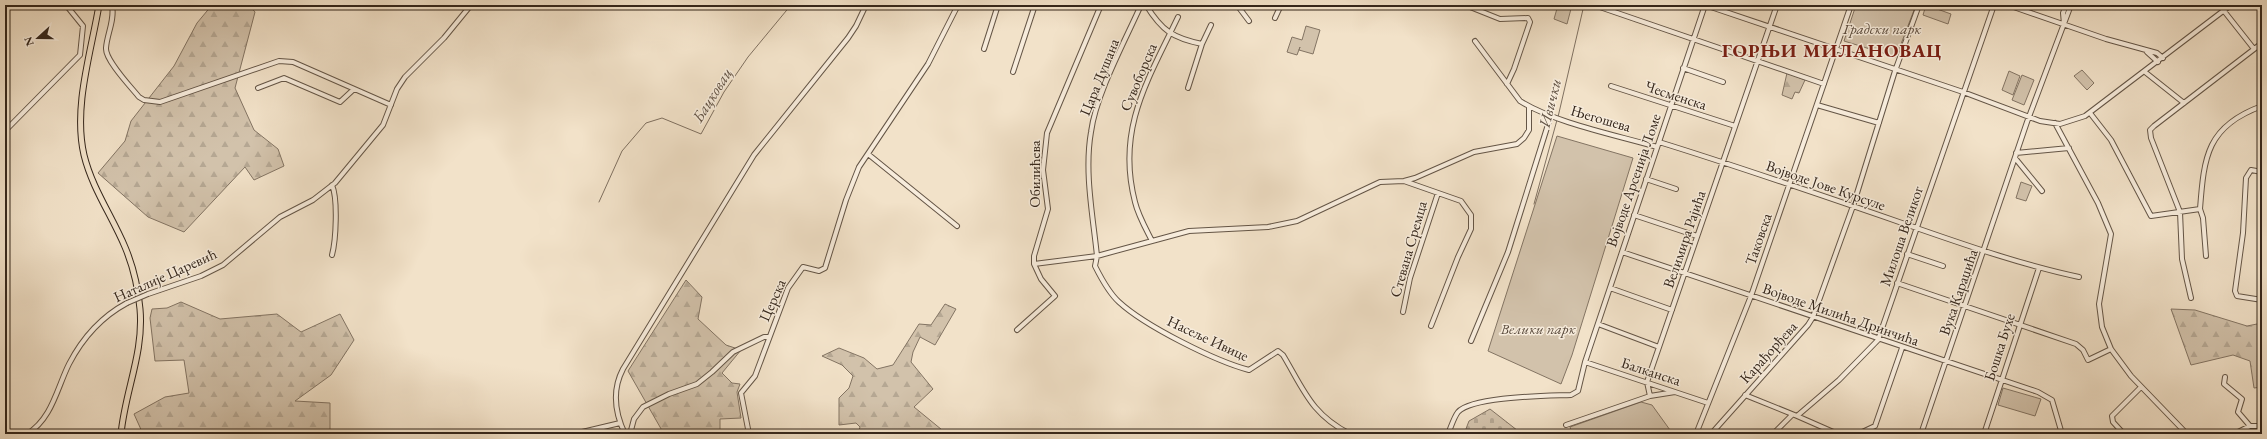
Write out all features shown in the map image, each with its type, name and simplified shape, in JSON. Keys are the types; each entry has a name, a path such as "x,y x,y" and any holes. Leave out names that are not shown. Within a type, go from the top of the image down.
{"main road":[{"path":"99,5 82,102 81,137 87,164 131,263 141,316 138,356 124,410 121,434"}],"street":[{"path":"5,131 80,55 83,26 66,5"},
{"path":"112,5 113,18 106,50 108,58 139,97 160,102 279,61 293,62 391,105"},
{"name":"Наталије Царевић","path":"27,434 41,421 54,402 69,364 90,329 115,309 127,303 200,276 223,265 280,217 313,200 332,185 383,125 405,77 444,38 471,5"},
{"path":"625,434 620,423 616,399 618,377 754,155 848,38 856,26 866,5"},
{"name":"Церска","path":"749,434 741,393 755,376 788,288 799,270 803,267 819,271 825,268 853,180 868,154 928,64 958,5"},
{"path":"984,49 998,5"},
{"path":"1013,72 1035,5"},
{"name":"Обилићева","path":"1034,264 1034,256 1048,209 1043,170 1046,133 1101,5"},
{"name":"Цара Душана","path":"1097,256 1090,172 1090,132 1104,90 1141,5"},
{"path":"1146,5 1154,18 1170,34 1183,40 1202,44"},
{"path":"1237,5 1249,21"},
{"path":"1276,18 1281,5"},
{"path":"1465,5 1500,19 1528,18 1530,22 1514,70 1507,84"},
{"path":"1594,5 1758,60 1824,84"},
{"path":"1705,5 1895,71 1963,92 2029,117 2055,123 2074,121 2090,113 2232,5"},
{"name":"Војводе Арсенија Ломе","path":"1448,434 1458,412 1467,406 1521,396 1571,395 1578,391 1585,362 1705,5"},
{"name":"Велимира Рајића","path":"1647,382 1777,5"},
{"name":"Таковска","path":"1696,434 1751,296 1851,5"},
{"name":"Карађорђева","path":"1711,434 1808,325 1813,317 1853,206 1895,71 1919,5"},
{"name":"Милоша Великог","path":"1797,416 1839,380 1878,340 1994,5"},
{"path":"2008,5 2157,53 2163,58"},
{"path":"2064,24 2063,17 2066,5"},
{"path":"2064,24 2071,5"},
{"path":"2224,11 2254,49"},
{"name":"Сувоборска","path":"1152,241 1135,202 1129,158 1129,141 1132,120 1139,100 1178,18"},
{"name":"Вука Караџића","path":"1921,434 1985,251 2016,153 2064,24"},
{"path":"1188,88 1202,44 1211,25"},
{"name":"Његошева","path":"1475,41 1520,101 1552,116 1657,147"},
{"path":"2191,298 2182,259 2180,212 2150,134 2151,128 2262,44"},
{"path":"2144,50 2158,62"},
{"path":"1683,68 1723,82"},
{"path":"2145,72 2184,103"},
{"path":"258,88 284,78 340,102 354,88"},
{"name":"Чесменска","path":"1611,86 1735,126"},
{"path":"1817,105 1879,123"},
{"path":"1017,330 1055,296 1041,279 1034,264 1097,256 1189,231 1268,227 1298,221 1380,182 1404,181 1474,152 1517,144 1524,138 1529,130 1529,106"},
{"path":"2206,256 2203,218 2200,209 2202,181 2211,148 2228,122 2262,106"},
{"path":"2090,113 2111,140 2140,194 2147,213 2154,217 2200,209"},
{"path":"1471,340 1508,252 1552,116"},
{"path":"2055,123 2104,215 2111,234 2111,244 2100,304 2102,327 2111,349 2141,387 2187,434"},
{"name":"Војводе Јове Курсуле","path":"1659,142 1723,162 1789,186 1985,251 2039,268 2078,277"},
{"path":"2016,153 2069,148"},
{"path":"868,154 957,226"},
{"path":"2015,158 2042,191"},
{"path":"2262,172 2251,170 2246,178 2243,233 2234,291 2237,296 2262,300"},
{"path":"1646,179 1676,188"},
{"path":"1404,181 1461,201 1469,209 1472,223 1471,230 1458,257 1431,326"},
{"path":"332,185 335,200 335,229 332,255"},
{"name":"Стевана Сремца","path":"1403,312 1410,278 1438,193"},
{"path":"1634,215 1697,236"},
{"name":"Војводе Милића Дринчића","path":"1622,252 1878,340 2038,392 2052,400 2062,434"},
{"path":"1908,254 1943,266"},
{"name":"Насеље Ивице","path":"1097,256 1095,266 1118,302 1152,325 1218,358 1249,370 1278,351 1283,355 1312,404 1321,416 1350,434"},
{"name":"Бошка Бухе","path":"1984,434 2039,268"},
{"path":"1897,283 2019,326 2076,344 2083,350 2088,360 2111,349"},
{"path":"1610,288 1672,310"},
{"path":"1598,324 1659,347"},
{"path":"630,434 634,419 643,407 669,394 697,384 712,372 732,352 769,337"},
{"path":"1858,434 1875,426 1902,348"},
{"name":"Балканска","path":"1585,362 1708,403"},
{"path":"2225,377 2224,384 2242,399 2238,412 2250,426"},
{"path":"1647,382 1650,396"},
{"path":"2124,434 2113,422 2112,416 2141,387"},
{"path":"1566,425 1650,396 1678,392"},
{"path":"1745,395 1838,434"},
{"path":"1773,434 1792,415"},
{"path":"578,433 620,423"},
{"path":"2234,434 2250,426 2262,426"}],"green space":[{"path":"212,5 249,5 255,12 235,88 254,130 278,149 284,166 254,180 245,167 184,232 148,217 98,173 125,141 131,121 174,66 197,23"},
{"path":"1558,5 1572,5 1567,24 1554,19"},
{"name":"Градски парк","path":"1856,5 1916,5 1896,57 1844,41"},
{"path":"1926,5 1951,14 1948,24 1923,15"},
{"path":"1306,26 1320,30 1313,54 1299,50 1300,47 1297,55 1287,52 1292,37 1302,40"},
{"path":"2082,70 2094,83 2087,90 2074,76"},
{"path":"2009,71 2020,76 2013,95 2002,90"},
{"path":"1787,73 1805,80 1799,93 1795,92 1792,99 1782,95"},
{"path":"2022,75 2034,80 2024,105 2012,100"},
{"name":"Велики парк","path":"1557,136 1633,158 1572,355 1561,384 1488,351"},
{"path":"2021,182 2032,186 2026,201 2016,198"},
{"path":"686,280 702,297 698,319 726,345 741,350 722,373 732,383 740,384 737,392 741,418 720,419 720,434 664,434 628,371"},
{"path":"181,302 220,319 277,314 301,332 340,314 354,340 331,375 295,401 330,403 330,434 143,434 134,414 165,397 189,393 184,360 155,361 150,318 152,309 167,308"},
{"path":"945,304 956,309 935,345 920,337 913,352 911,362 933,389 914,407 947,434 858,434 860,427 856,423 839,425 839,398 849,388 853,376 842,365 822,356 839,348 864,358 877,369 893,365 919,324 931,325"},
{"path":"2171,309 2195,310 2247,326 2262,323 2262,387 2254,388 2250,361 2233,355 2191,365"},
{"path":"2003,388 2041,399 2035,416 1998,405"},
{"path":"1641,402 1652,405 1670,430 1670,434 1572,434 1570,427"},
{"path":"1490,409 1522,434 1464,434 1469,421"}],"waterway":[{"name":"Бацковац","path":"599,202 622,151 646,123 662,118 701,134 724,92 748,57 791,5"},
{"name":"Ивички","path":"1558,117 1584,5"},
{"name":"Ивички","path":"1534,204 1557,120"}],"district":[{"name":"ГОРЊИ МИЛАНОВАЦ","path":"1832,50"}]}
